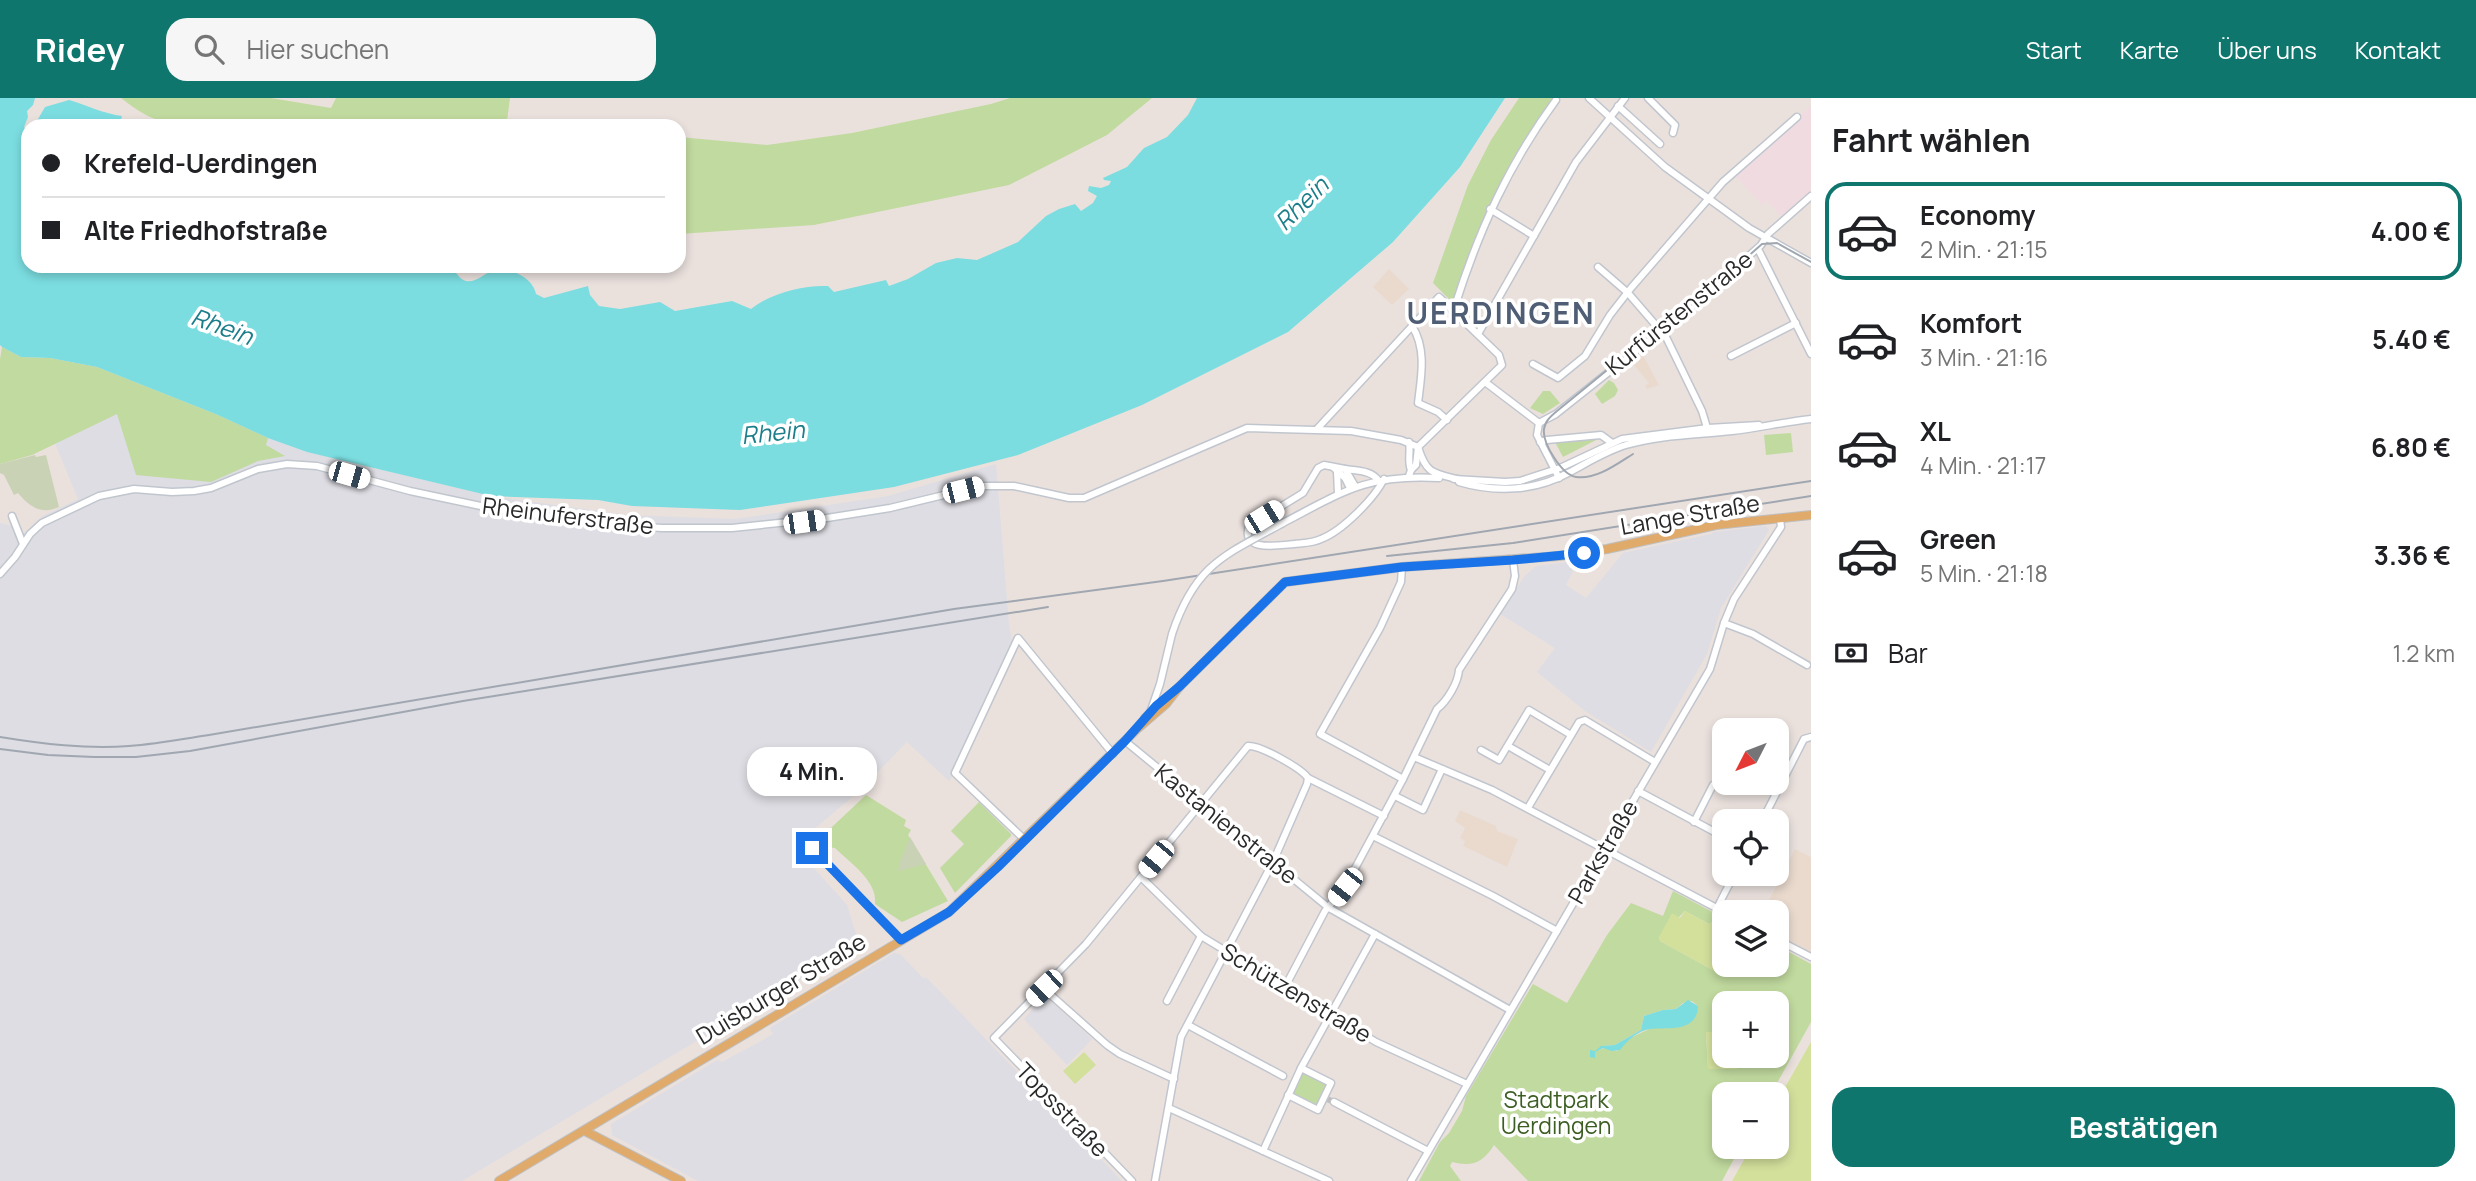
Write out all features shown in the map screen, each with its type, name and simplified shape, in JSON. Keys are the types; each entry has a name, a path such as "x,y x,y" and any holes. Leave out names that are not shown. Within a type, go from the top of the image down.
{"main road":[{"name":"Lange Straße","path":"1283,584 1402,567 1584,553 1716,525 1811,515"},
{"name":"Duisburger Straße","path":"1138,729 1150,712 1173,693 1283,584"},
{"name":"Duisburger Straße","path":"499,1181 949,912 1159,711 1180,686"},
{"path":"585,1130 681,1181"}],"street":[{"path":"1589,98 1665,167 1708,199 1811,263"},
{"path":"1478,334 1576,162 1625,98"},
{"path":"1648,98 1675,125 1673,133"},
{"path":"1452,310 1490,209 1516,162 1556,100"},
{"path":"1618,106 1660,144"},
{"path":"1533,364 1558,378 1585,356 1610,314 1728,176 1797,117"},
{"name":"Kurfürstenstraße","path":"1539,422 1556,414 1661,330 1758,249 1766,237 1811,197"},
{"path":"1490,209 1534,236"},
{"path":"1758,249 1811,354"},
{"path":"1598,267 1628,293 1661,330 1702,411 1708,431"},
{"path":"1317,429 1439,297 1502,361 1500,368 1418,447 1416,465 1410,473"},
{"path":"1731,356 1796,323"},
{"path":"1412,326 1421,345 1418,403 1438,412 1447,420"},
{"path":"1485,382 1539,422 1537,435 1559,478"},
{"path":"1448,478 1472,485 1514,489 1544,484 1559,478 1624,445 1708,431 1811,419"},
{"name":"Rheinuferstraße","path":"0,574 42,523 99,496 134,489 194,491 211,488 266,467 307,464 432,496 546,517 599,524 693,528 759,526 827,518 890,508 981,486 1014,485 1069,498 1084,498 1241,430 1252,428 1351,431 1409,442 1418,447"},
{"path":"1150,712 1172,634 1188,594 1209,568 1235,549 1338,494 1352,487 1410,473 1510,482 1534,478 1622,439 1655,433 1708,431"},
{"path":"1541,442 1601,435 1612,443"},
{"path":"1409,442 1410,473"},
{"path":"1418,447 1429,470 1457,479"},
{"path":"1324,465 1368,473 1381,480 1377,493 1337,531 1319,541 1270,547 1254,544 1249,536 1249,526 1303,493 1318,468 1324,465"},
{"path":"1334,468 1352,487"},
{"path":"1334,468 1339,476 1338,494"},
{"path":"1345,469 1352,487"},
{"path":"12,516 23,544"},
{"name":"Parkstraße","path":"1411,1181 1710,669 1734,599 1781,527 1780,519"},
{"path":"1285,987 1395,796 1437,709 1443,704 1459,677 1459,670 1512,589 1515,576 1513,560"},
{"path":"1402,567 1401,582 1380,628 1320,735 1404,779"},
{"path":"1724,623 1753,634 1807,665"},
{"path":"1025,841 955,773 1018,638 1113,754"},
{"path":"1160,684 1164,690 1173,693"},
{"path":"1481,750 1499,760 1529,710 1572,735"},
{"path":"1530,806 1579,722 1585,720 1655,762"},
{"path":"1768,809 1804,739 1811,737"},
{"name":"Kastanienstraße","path":"1125,741 1329,908 1510,1010"},
{"path":"1174,1079 1120,1054 1107,1045 1044,988 1086,944 1248,746 1259,747 1301,771 1308,778 1384,816"},
{"path":"1508,746 1550,771"},
{"path":"1415,757 1479,784 1712,906"},
{"path":"1395,796 1423,810 1442,769"},
{"path":"1155,1181 1181,1037 1273,862 1308,778"},
{"path":"1694,822 1712,787"},
{"path":"1638,791 1712,832"},
{"path":"1373,836 1557,931"},
{"path":"812,848 901,940"},
{"name":"Schützenstraße","path":"1141,877 1201,936 1376,1042 1467,1084"},
{"path":"1288,1078 1301,1068 1375,934"},
{"path":"1167,1001 1201,936"},
{"path":"1789,946 1811,957"},
{"name":"Topsstraße","path":"1044,988 993,1038 1132,1181"},
{"path":"1188,1025 1288,1078"},
{"path":"1288,1095 1318,1110 1328,1099 1331,1083 1301,1068"},
{"path":"1263,1151 1288,1095 1288,1078"},
{"path":"1328,1099 1428,1151"},
{"path":"1169,1108 1329,1181"}],"shaded area":[{"path":"1811,106 1811,191 1781,216 1767,201 1762,205 1734,174"},
{"path":"1389,269 1409,289 1392,305 1373,287"},
{"path":"1639,350 1659,385 1647,389 1645,386 1649,383 1634,365 1642,358 1637,352"},
{"path":"111,393 266,445 268,438 307,452 491,496 627,515 735,519 888,496 996,464 1009,624 1012,642 1015,643 949,781 907,742 857,793 794,846 847,905 859,944 462,1181 0,1181 0,523 12,526 23,534 41,517 78,499 54,441"},
{"path":"1766,526 1769,530 1721,608 1707,654 1651,752 1585,711 1537,672 1555,648 1500,614 1524,577 1536,566 1576,561 1566,585 1586,598 1623,553 1713,532"},
{"path":"1460,810 1496,826 1497,831 1518,839 1507,867 1463,846 1465,841 1460,838 1465,828 1455,821"},
{"path":"1795,849 1811,857 1811,953 1789,942 1789,900 1769,900 1776,886 1789,886 1789,861"},
{"path":"894,953 900,954 924,979 926,977 1122,1181 698,1181 612,1135 611,1124 717,1060 722,1062 773,1034 770,1028"},
{"path":"1045,996 1092,1039 1067,1065 1024,1019"}],"green space":[{"path":"121,98 271,98 331,108 336,98 510,98 507,119 154,119"},
{"path":"1010,98 1152,98 1107,135 1009,185 814,225 686,234 686,138 767,145 852,133"},
{"path":"1519,98 1552,98 1551,106 1515,161 1454,300 1451,301 1433,283 1468,185 1491,140"},
{"path":"2,347 21,357 50,358 97,367 268,438 266,445 285,456 258,461 211,482 136,475 117,414 32,455 0,464"},
{"path":"1609,380 1618,390 1615,396 1602,404 1595,394"},
{"path":"1543,391 1550,391 1560,403 1543,414 1530,408"},
{"path":"1791,433 1793,452 1766,455 1764,435"},
{"path":"1600,438 1563,457 1555,442 1594,439"},
{"path":"35,455 46,455 59,507 41,510 32,506 18,493 14,495 4,475 0,473 0,464"},
{"path":"866,795 906,820 904,826 911,830 908,835 948,901 902,922 875,904 875,896 868,880 855,866 835,848 819,846 816,842"},
{"path":"979,802 1011,836 955,893 940,868 964,844 951,831"},
{"path":"910,837 926,864 898,871 900,862"},
{"name":"Stadtpark Uerdingen","path":"1673,891 1712,912 1712,922 1709,924 1685,911 1659,937 1660,941 1712,970 1712,977 1789,977 1789,952 1811,964 1811,1022 1789,1062 1789,991 1712,991 1712,1033 1706,1033 1708,1069 1785,1068 1778,1082 1712,1082 1712,1159 1734,1159 1722,1181 1528,1181 1494,1145 1481,1160 1471,1164 1452,1162 1450,1166 1461,1181 1419,1181 1440,1142 1449,1133 1462,1111 1466,1096 1533,984 1567,1003 1607,935 1631,903 1663,916","holes":["1692,1001 1698,1006 1628,1039 1617,1051 1604,1048 1596,1051 1602,1046 1615,1045 1641,1030 1644,1016 1676,1009 1683,1003"]},
{"path":"1685,911 1709,924 1712,922 1712,970 1660,941 1659,937 1672,913 1680,918"},
{"path":"1706,1032 1712,1032 1712,1068 1737,1069 1708,1069"},
{"path":"1811,1042 1811,1181 1732,1181 1745,1159 1789,1159 1788,1082"},
{"path":"1084,1052 1096,1065 1075,1084 1063,1071"},
{"path":"1302,1071 1328,1084 1316,1107 1291,1095"}],"water":[{"name":"Rhein","path":"0,98 35,98 27,111 27,119 21,119 21,273 457,273 464,280 470,281 488,273 516,273 525,278 536,294 544,298 588,286 590,295 599,306 620,309 660,302 675,311 732,301 751,309 778,294 808,287 828,286 834,292 886,280 889,286 936,263 957,258 977,260 1018,242 1046,216 1059,209 1075,204 1081,211 1093,203 1097,196 1088,191 1089,186 1101,188 1109,185 1111,181 1103,178 1127,167 1144,148 1167,137 1188,115 1197,98 1505,98 1460,167 1393,242 1288,332 1142,405 1018,455 894,487 740,510 491,496 307,452 97,367 50,358 21,357 0,345"},
{"path":"69,100 122,116 121,119 38,119 45,107"},
{"path":"1688,1000 1698,1006 1693,1021 1687,1025 1645,1030 1620,1050 1603,1048 1595,1052 1595,1058 1590,1057 1590,1050 1615,1045 1641,1030 1644,1016 1676,1009"}],"tunnel":[{"path":"1327,1099 1334,1102"}],"tram line":[{"path":"1633,454 1599,474 1576,477 1565,471 1554,458 1544,435 1545,426 1557,411 1702,297 1762,244 1777,243 1811,262"}],"railway":[{"path":"0,737 80,746 113,747 159,743 954,609 1163,581 1811,481"},
{"path":"1387,556 1513,543 1811,496"},
{"path":"0,749 94,757 136,757 190,751 463,701 1048,607"}],"district":[{"name":"UERDINGEN","path":"1501,314"}],"route":[{"path":"812,848 901,940 949,912 998,867 1138,729 1156,706 1180,686 1285,582 1402,567 1584,553"}]}
